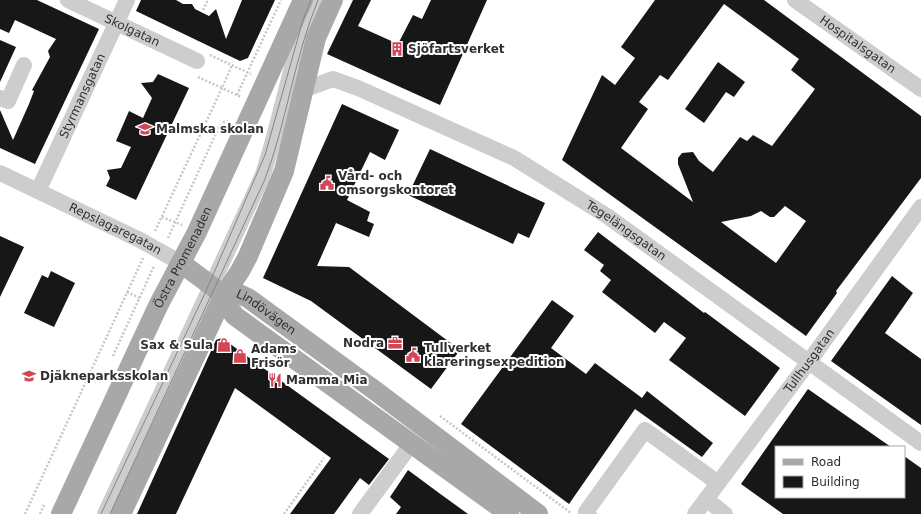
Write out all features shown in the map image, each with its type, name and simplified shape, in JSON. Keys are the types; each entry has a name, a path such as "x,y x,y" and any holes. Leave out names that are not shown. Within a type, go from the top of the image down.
{"main road":[{"name":"Östra Promenaden","path":"60,514 158,306 197,232 303,0"},
{"path":"121,514 218,291 240,271 248,256 284,171 316,38 333,0"},
{"name":"Repslagaregatan","path":"180,263 218,291"},
{"name":"Lindövägen","path":"218,291 235,316 509,514"},
{"name":"Lindövägen","path":"218,291 237,293 248,298 371,388 538,514"}],"street":[{"name":"Skolgatan","path":"68,0 197,61"},
{"name":"Styrmansgatan","path":"38,191 127,0"},
{"path":"106,514 218,291 262,176 274,140 305,22 315,0"},
{"name":"Hospitalsgatan","path":"795,0 921,89"},
{"path":"0,98 8,101 24,65"},
{"name":"Tegelängsgatan","path":"303,90 333,79 358,88 514,158 607,216 808,363 921,443"},
{"name":"Repslagaregatan","path":"0,173 161,251 180,263"},
{"name":"Tullhusgatan","path":"695,514 808,363 921,207"},
{"path":"589,514 586,512 645,430 718,483"},
{"path":"360,514 412,443"},
{"path":"706,500 725,514"}],"path":[{"path":"203,10 208,0"},
{"path":"247,73 207,53 197,61 196,76 237,96 281,0"},
{"path":"162,216 232,65"},
{"path":"110,362 161,251"},
{"path":"25,514 127,292"},
{"path":"284,514 324,458"},
{"path":"40,514 47,500"}],"building":[{"path":"0,0 37,0 99,29 35,164 0,148 0,110 13,140 34,91 32,90 50,57 48,51 56,39 15,20 9,33 0,29"},
{"path":"141,0 176,0 183,4 192,4 195,9 209,16 216,9 226,39 242,0 275,0 248,58 240,61 136,11"},
{"name":"Sjöfartsverket","path":"353,0 371,0 358,26 398,44 413,15 422,19 431,0 487,0 440,105 327,54"},
{"path":"655,0 764,0 921,116 921,178 836,291 837,293 806,336 562,160 602,75 615,85 635,58 621,47","holes":["724,4 799,59 791,70 815,89 772,146 753,135 747,141 740,137 713,172 699,161 693,152 682,153 678,158 678,164 693,202 621,148 648,109 639,102 660,75 668,80","785,206 806,221 776,263 721,222 751,216 761,211 770,217 774,217"]},
{"path":"0,40 16,47 0,82"},
{"path":"718,62 745,82 734,97 726,92 704,123 685,109"},
{"name":"Malmska skolan","path":"158,74 189,88 136,200 106,186 110,178 107,170 121,168 131,147 116,141 129,111 143,118 152,98 141,83 153,82"},
{"path":"342,104 399,130 385,160 370,152 347,200 370,212 367,221 374,224 369,237 336,223 317,266 349,267 460,350 431,389 311,301 263,278"},
{"path":"430,149 545,203 529,238 518,233 513,244 408,195"},
{"path":"598,232 704,313 705,312 780,368 745,416 669,360 686,338 664,322 655,333 602,292 611,280 600,271 604,265 584,250"},
{"path":"0,236 24,247 0,297"},
{"path":"51,271 75,283 54,327 24,313 42,275 48,278"},
{"path":"892,276 913,293 885,333 921,359 921,425 831,361"},
{"path":"552,300 574,316 551,348 586,374 595,363 642,398 647,391 713,443 702,457 635,409 569,504 461,424"},
{"path":"222,338 389,459 369,485 360,478 334,514 290,514 331,458 235,388 176,514 137,514 216,340"},
{"path":"808,389 890,446 775,446 775,498 905,498 905,457 921,468 921,514 783,514 741,484"},
{"path":"408,470 468,514 396,514 401,507 390,497"}],"tram line":[{"path":"101,514 206,291 265,155 303,20 311,0"},
{"path":"110,514 265,179 273,157 296,67 318,0"}],"place":[{"name":"Sjöfartsverket","path":"397,49"},
{"name":"Malmska skolan","path":"145,129"},
{"name":"Vård- och omsorgskontoret","path":"327,183"},
{"name":"Nodra","path":"395,343"},
{"name":"Sax & Sula","path":"224,345"},
{"name":"Tullverket klareringsexpedition","path":"413,355"},
{"name":"Adams Frisör","path":"240,356"},
{"name":"Djäkneparksskolan","path":"29,376"},
{"name":"Mamma Mia","path":"275,380"}]}
